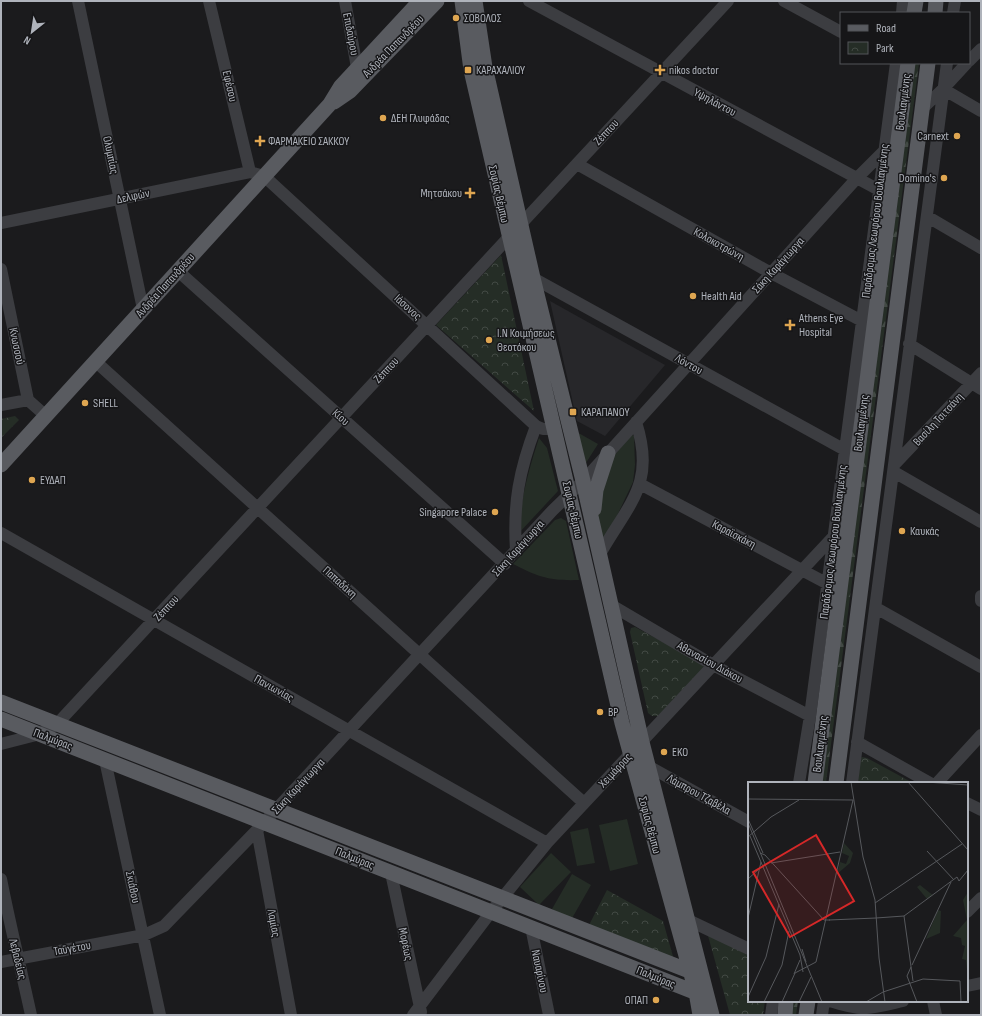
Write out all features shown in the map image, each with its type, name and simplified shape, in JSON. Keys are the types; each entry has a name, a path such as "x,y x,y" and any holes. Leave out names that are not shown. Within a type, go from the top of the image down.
{"main road":[{"name":"Ανδρέα Παπανδρέου","path":"1,465 330,104 341,86 420,1"},
{"name":"Ανδρέα Παπανδρέου","path":"330,104 350,91 437,1"},
{"name":"Σοφίας Βέμπω","path":"462,1 471,70 630,753 702,995 712,1015"},
{"name":"Σοφίας Βέμπω","path":"475,1 485,67 533,278 600,554 642,742 688,920 696,974"},
{"path":"914,12 916,1"},
{"path":"935,12 936,1"},
{"name":"Βουλιαγμένης","path":"815,782 908,64"},
{"name":"Βουλιαγμένης","path":"836,782 928,64"},
{"path":"592,520 596,490 608,453"},
{"name":"Παλμύρας","path":"1,702 696,974"},
{"name":"Παλμύρας","path":"1,719 105,760 260,826 391,872 702,995"},
{"name":"Σοφίας Βέμπω","path":"700,1015 702,995"},
{"path":"785,1015 786,1002"},
{"path":"806,1015 808,1002"}],"street":[{"name":"Ολυμπίας","path":"78,1 143,309"},
{"name":"Εφέσου","path":"209,1 250,172"},
{"name":"Επιδαύρου","path":"345,1 357,68"},
{"name":"Υψηλάντου","path":"529,1 879,190"},
{"name":"Ζέππου","path":"1,744 40,734 57,724 728,1"},
{"path":"784,1 840,31"},
{"path":"902,12 903,1"},
{"path":"953,12 955,1"},
{"name":"Παράδρομος Λεωφόρου Βουλιαγμένης","path":"799,782 810,716 828,584 896,64"},
{"path":"852,782 876,608 909,344 928,217 947,64"},
{"path":"923,108 943,90 966,64"},
{"path":"943,90 981,111"},
{"name":"Σάκη Καράγιωργα","path":"144,935 164,926 350,731 516,551 583,481 857,178 884,151"},
{"name":"Κολοκοτρώνη","path":"577,164 770,274 862,321"},
{"name":"Δελφών","path":"1,223 250,172 264,176"},
{"name":"Ιάσονος","path":"264,176 428,325 536,426"},
{"path":"928,217 981,248"},
{"name":"Κνωσσού","path":"1,269 28,400"},
{"name":"Κίου","path":"178,271 505,564"},
{"name":"Λόντου","path":"533,278 845,450"},
{"path":"909,344 976,386"},
{"name":"Παπαδάκη","path":"95,361 584,803"},
{"name":"Βασίλη Τσιτσάνη","path":"894,468 976,386 981,373"},
{"path":"1,405 28,400 46,416"},
{"path":"600,554 629,507 640,484 644,454 636,422"},
{"path":"516,551 514,530 515,502 519,479 536,426 543,429 554,429"},
{"path":"894,468 981,522"},
{"name":"Καραϊσκάκη","path":"640,484 801,571 828,584"},
{"name":"Πανιωνίας","path":"1,533 547,843"},
{"name":"Χειμάρρας","path":"418,1012 491,912 547,843 833,537"},
{"path":"981,596 981,601"},
{"name":"Αθανασίου Διάκου","path":"611,605 713,665 810,716"},
{"path":"876,608 981,667"},
{"path":"938,782 981,735"},
{"path":"857,742 928,782"},
{"name":"Σκιάθου","path":"105,760 144,935 160,1015"},
{"name":"Λάμπρου Τζαβέλα","path":"648,766 748,821"},
{"path":"968,804 981,810"},
{"name":"Λαμίας","path":"260,826 292,1015"},
{"name":"Μορέως","path":"391,872 418,1012"},
{"name":"Λεβαδείας","path":"1,879 13,942 19,958 31,1015"},
{"path":"968,911 981,898"},
{"path":"688,920 748,949"},
{"name":"Ναυαρίνου","path":"531,928 549,1015"},
{"name":"Ταϋγέτου","path":"1,962 144,935"},
{"path":"968,986 981,983"},
{"path":"771,1015 772,1002"},
{"path":"822,1015 824,1002"},
{"path":"834,1002 858,1009 878,1008 899,1002"},
{"path":"933,1002 936,1015"}],"shaded area":[{"path":"550,301 665,365 605,436 577,421"}],"green space":[{"path":"915,64 919,64 826,782 821,782"},
{"path":"501,255 534,411 436,325"},
{"path":"15,416 19,420 1,438 1,419"},
{"path":"575,431 598,444 584,466"},
{"path":"631,434 634,436 635,465 633,482 605,541 602,542 595,514 614,456"},
{"path":"539,438 547,448 558,491 519,533 521,509 526,485"},
{"path":"561,518 566,521 579,580 552,579 537,575 513,564 555,520"},
{"path":"635,627 704,664 704,669 658,716 652,716 648,713 630,632 631,628"},
{"path":"862,757 867,758 911,782 855,782 859,759"},
{"path":"627,819 638,864 610,871 599,825"},
{"path":"588,828 595,863 577,866 570,832"},
{"path":"551,853 571,872 539,905 520,887"},
{"path":"572,874 591,885 571,920 552,909"},
{"path":"607,890 663,921 674,960 588,927"},
{"path":"707,932 748,955 748,1002 765,1002 763,1015 730,1015"},
{"path":"792,1002 798,1002 796,1015 790,1015"}],"place":[{"name":"ΣΟΒΟΛΟΣ","path":"456,18"},
{"name":"ΚΑΡΑΧΑΛΙΟΥ","path":"468,70"},
{"name":"nikos doctor","path":"660,70"},
{"name":"ΔΕΗ Γλυφάδας","path":"383,118"},
{"name":"Carnext","path":"957,136"},
{"name":"ΦΑΡΜΑΚΕΙΟ ΣΑΚΚΟΥ","path":"260,141"},
{"name":"Domino's","path":"944,178"},
{"name":"Μητσάκου","path":"470,193"},
{"name":"Health Aid","path":"693,296"},
{"name":"Athens Eye Hospital","path":"790,325"},
{"name":"Ι.Ν Κοιμήσεως Θεοτόκου","path":"489,340"},
{"name":"SHELL","path":"85,403"},
{"name":"ΚΑΡΑΠΑΝΟΥ","path":"573,412"},
{"name":"ΕΥΔΑΠ","path":"32,480"},
{"name":"Singapore Palace","path":"495,512"},
{"name":"Καυκάς","path":"902,531"},
{"name":"BP","path":"600,712"},
{"name":"EKO","path":"664,752"},
{"name":"ΟΠΑΠ","path":"656,1000"}]}
